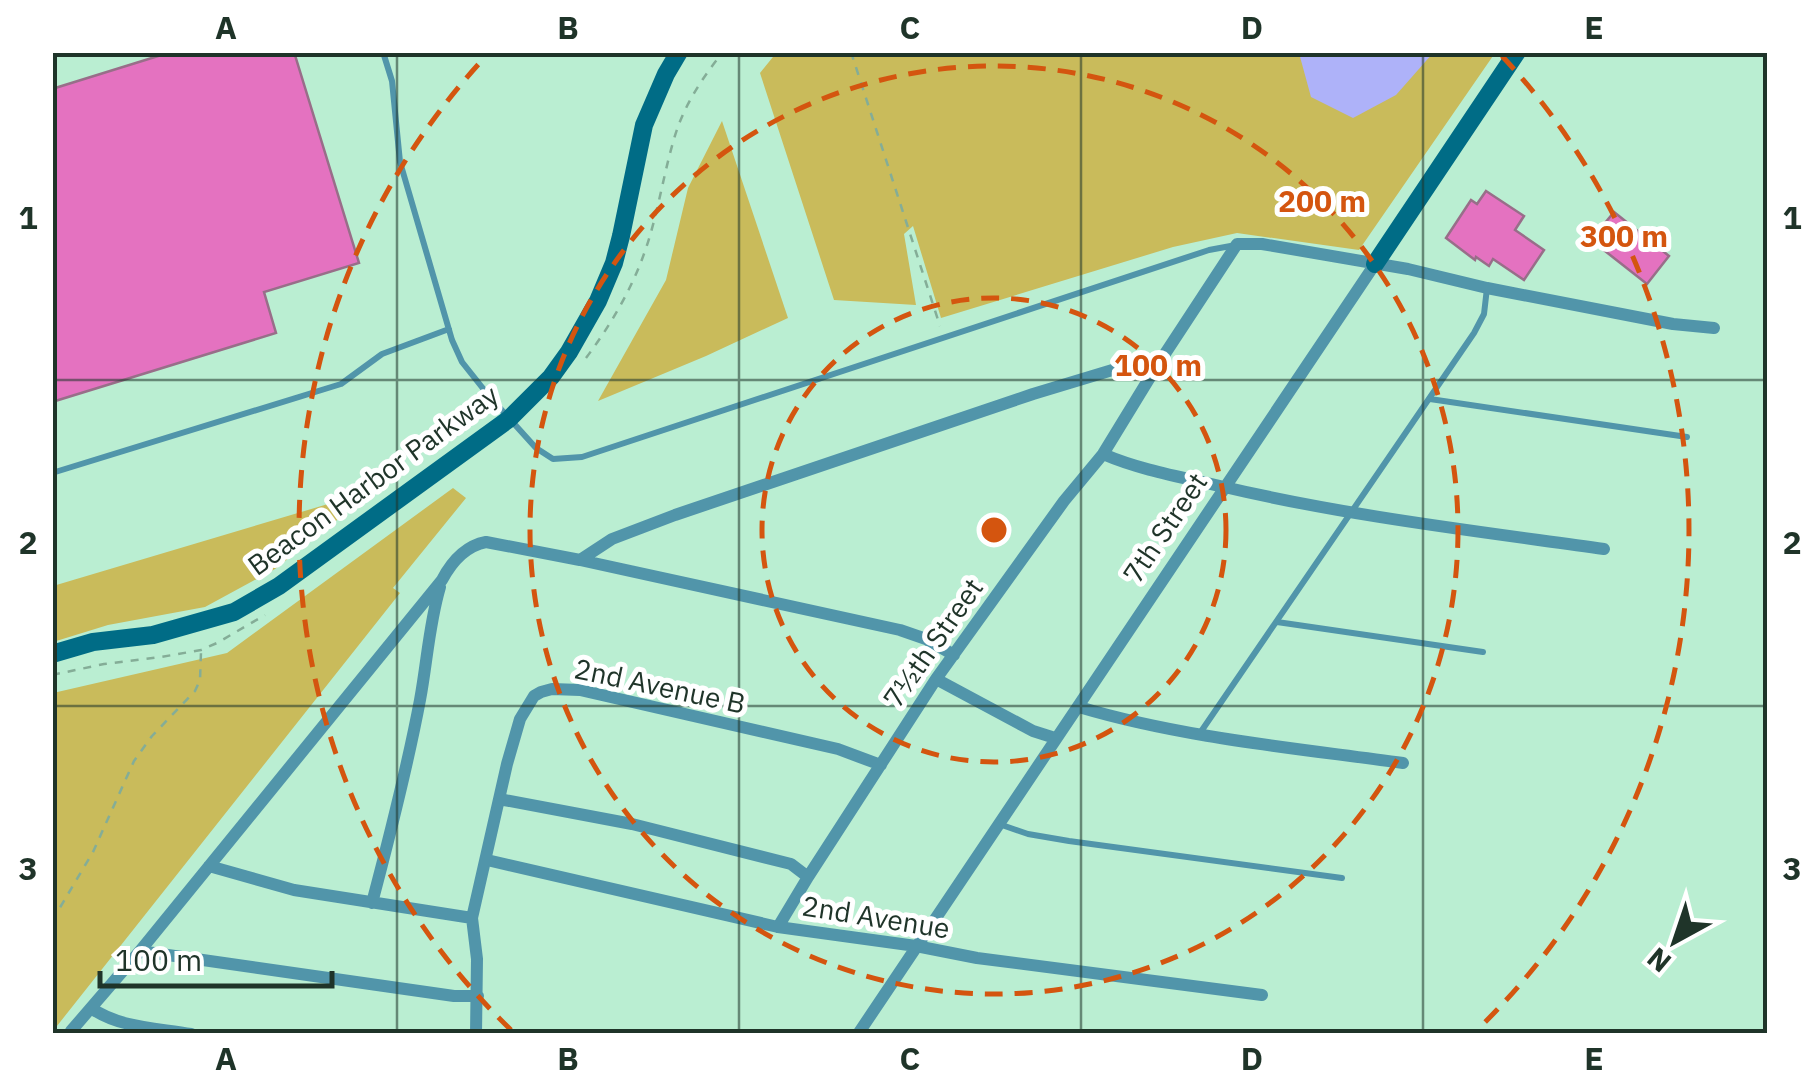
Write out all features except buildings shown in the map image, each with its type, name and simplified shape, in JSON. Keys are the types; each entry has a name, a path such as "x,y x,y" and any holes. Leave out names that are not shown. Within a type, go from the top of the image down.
{"street":[{"name":"Beacon Harbor Parkway","path":"52,654 92,642 152,635 234,612 279,586 509,418 551,377 598,301 622,236 644,125 679,52"},
{"name":"7th Street","path":"858,1034 1517,52"},
{"path":"1238,244 1262,244 1408,269 1673,324 1714,328"},
{"name":"7½th Street","path":"778,927 936,679 1064,501 1103,454 1238,244"},
{"path":"580,560 612,540 675,515 1032,394 1119,368 1140,364 1155,369"},
{"path":"1103,454 1126,464 1350,514 1604,549"},
{"path":"71,1031 472,545 486,542 580,560 900,630 926,638 954,655"},
{"path":"372,902 403,787 442,580"},
{"path":"936,679 1033,731 1055,738"},
{"name":"2nd Avenue B","path":"476,1034 478,996 472,918 520,718 534,696 552,690 580,690 838,749 880,765"},
{"path":"1079,707 1200,734 1403,764"},
{"path":"500,798 632,824 791,864 808,877"},
{"name":"2nd Avenue","path":"487,860 778,927 977,958 1262,995"},
{"path":"209,866 294,890 472,918"},
{"path":"140,951 454,996 478,996"},
{"path":"91,1008 117,1022 191,1034"}],"lane":[{"path":"383,52 392,81 400,162 462,362 536,448 553,459 570,460 1209,250 1238,244"},
{"path":"1200,734 1430,399 1484,314 1487,288"},
{"path":"52,472 341,384 382,354 449,329"},
{"path":"1430,399 1687,438"},
{"path":"1276,622 1484,652"},
{"path":"998,824 1069,841 1342,878"}],"path":[{"path":"582,363 631,286 654,223 679,126 695,91 722,52"},
{"path":"851,52 944,337"},
{"path":"52,675 200,650 270,612"},
{"path":"52,922 93,852 134,761 195,690 200,680 200,650"}],"shaded area":[{"path":"777,52 1495,53 1359,250 1237,233 1173,247 941,318 913,226 904,234 916,305 834,300 760,73"},
{"path":"722,121 788,318 598,401 666,280 688,188"},
{"path":"453,488 466,498 393,588 400,593 53,1031 53,693 227,653"},
{"path":"375,490 275,569 205,607 108,625 53,642 53,586"}],"water":[{"path":"1299,52 1433,53 1396,95 1353,118 1311,97"}]}
